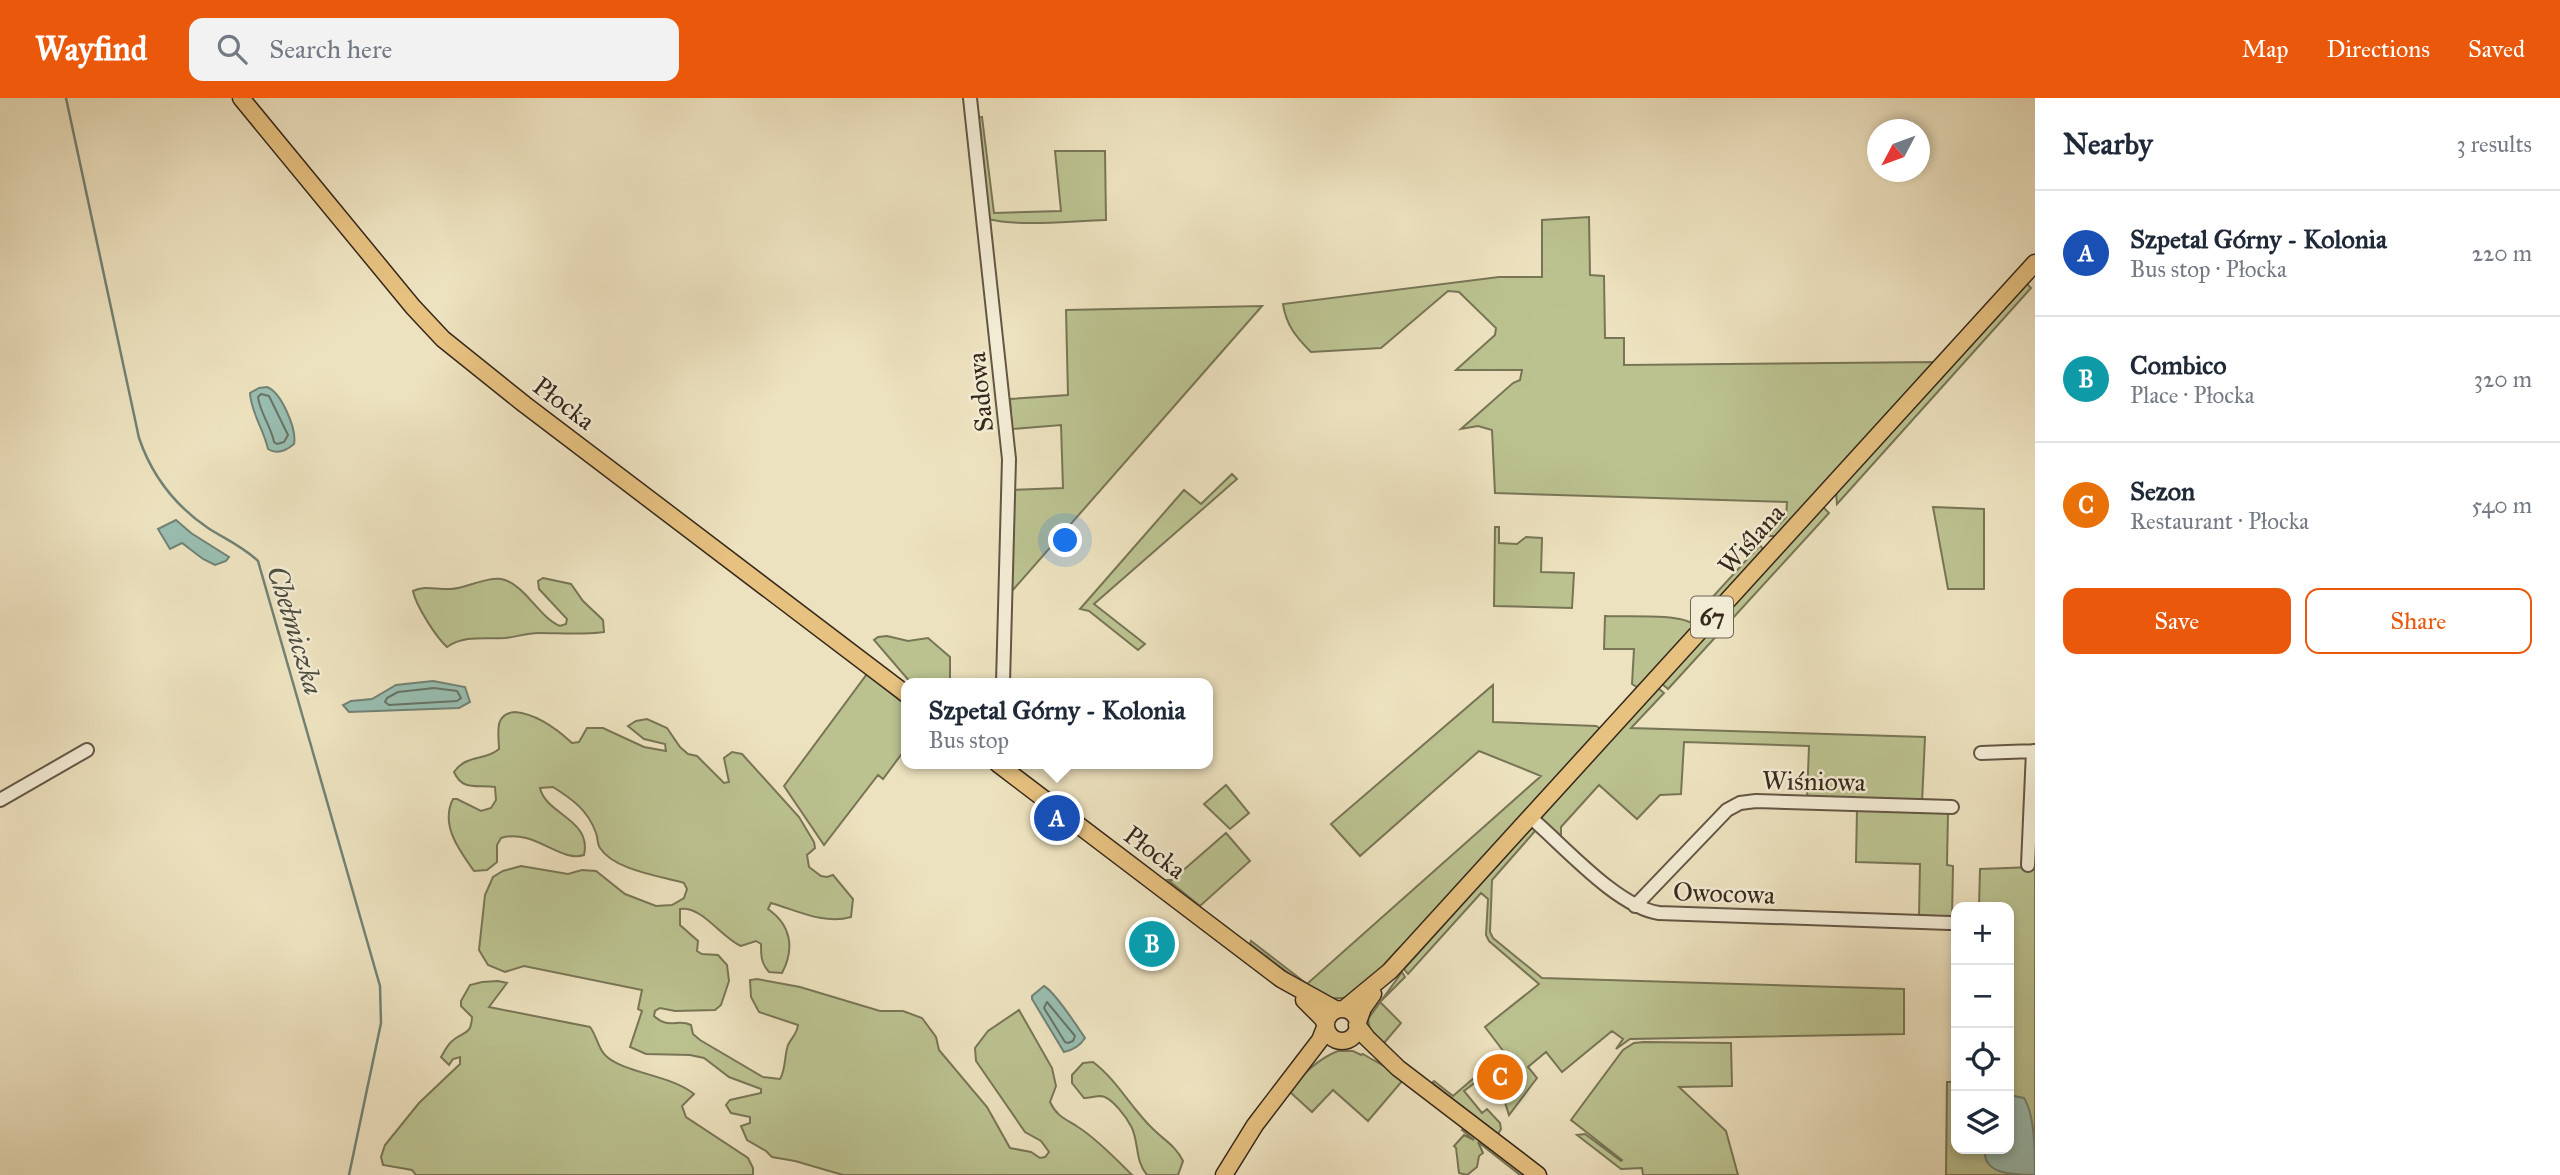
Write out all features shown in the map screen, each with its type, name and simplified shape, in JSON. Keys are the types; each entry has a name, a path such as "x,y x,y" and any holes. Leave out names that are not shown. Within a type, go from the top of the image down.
{"main road":[{"name":"Płocka","path":"242,98 413,307 443,339 524,404 901,690"},
{"name":"Wiślana","path":"1357,1025 1363,1008 1390,971 2035,263"},
{"name":"Płocka","path":"1005,769 1281,979 1317,1012 1326,1025"},
{"name":"Wiślana","path":"1340,1009 1390,971"},
{"name":"Płocka","path":"1281,979 1340,1009"},
{"path":"1340,1009 1353,1014 1357,1025 1369,1040 1398,1068 1538,1175"},
{"name":"67","path":"1224,1175 1255,1125 1320,1040 1329,1016 1340,1009"},
{"path":"1326,1025 1329,1035 1360,1046 1398,1068"},
{"name":"67","path":"1296,1073 1341,1040 1354,1035 1357,1025"}],"street":[{"name":"Sadowa","path":"970,98 1010,459 1003,678"},
{"path":"0,800 87,750"},
{"path":"1981,753 2034,751 2028,865"},
{"name":"Wiśniowa","path":"1634,906 1718,819 1740,803 1952,807"},
{"name":"Owocowa","path":"1530,817 1613,891 1634,906 1659,913 1950,923"}],"green space":[{"path":"982,117 994,213 1061,211 1055,151 1105,151 1106,220 1031,223 987,219 976,118"},
{"path":"1589,217 1590,275 1604,276 1605,338 1624,338 1624,365 1936,362 1780,536 1768,536 1786,517 1787,502 1495,493 1492,430 1478,426 1461,429 1513,383 1520,380 1522,370 1456,370 1495,335 1496,328 1459,292 1448,291 1381,348 1311,352 1289,324 1283,304 1499,277 1542,277 1542,220"},
{"path":"2026,283 2031,288 1837,504 1836,492"},
{"path":"1262,306 1012,591 1009,591 1011,490 1063,488 1061,425 1012,429 1010,399 1068,395 1066,310"},
{"path":"1232,474 1237,479 1094,604 1145,644 1138,650 1089,611 1080,609 1184,490 1201,504"},
{"path":"1823,507 1829,513 1668,689 1661,683"},
{"path":"1933,507 1984,509 1984,589 1948,589"},
{"path":"1495,527 1499,527 1499,543 1517,544 1526,537 1542,538 1541,572 1574,573 1572,608 1494,606"},
{"path":"1760,545 1765,552 1709,612 1698,613"},
{"path":"543,578 571,584 583,601 603,620 604,632 534,633 505,638 475,638 447,647 427,621 413,591 427,588 451,589 492,579 505,580 520,589 552,622 560,626 566,624 567,619 539,589 538,581"},
{"path":"1605,616 1665,617 1694,625 1640,689 1632,684 1634,649 1604,649"},
{"path":"887,636 908,641 928,638 950,657 950,678 907,678 874,640"},
{"path":"867,674 901,701 901,755 883,779 878,775 824,845 784,786"},
{"path":"1493,685 1493,722 1596,726 1601,729 1408,943 1399,948 1373,977 1349,997 1333,998 1323,995 1301,982 1250,944 1251,941 1307,984 1541,776 1479,751 1360,856 1331,824"},
{"path":"1657,687 1664,693 1631,728 1925,737 1922,803 1807,799 1809,746 1684,742 1681,794 1660,795 1637,819 1599,785 1561,827 1561,836 1538,816"},
{"path":"515,712 546,723 572,743 579,742 587,728 603,728 644,747 666,751 665,744 644,739 628,726 647,719 667,728 680,747 688,754 697,756 724,783 729,782 724,758 732,752 742,754 799,817 814,842 815,848 807,855 809,867 821,876 833,875 853,899 851,917 841,919 810,916 771,903 768,909 782,922 788,938 789,955 782,973 769,972 766,969 761,944 756,941 741,946 696,912 680,909 680,925 698,941 697,951 718,955 727,965 729,981 721,1005 715,1010 675,1011 660,1008 655,1011 654,1016 659,1020 691,1025 693,1034 700,1040 763,1077 780,1079 788,1045 798,1025 759,1012 751,997 750,980 800,987 880,1011 903,1011 922,1018 936,1037 939,1050 987,1107 1010,1148 1031,1152 1040,1158 1049,1152 1041,1141 1025,1132 976,1061 975,1048 988,1031 1019,1010 1052,1068 1056,1086 1050,1102 1053,1107 1062,1117 1099,1143 1132,1175 843,1175 772,1157 747,1140 741,1126 750,1123 750,1117 731,1113 726,1105 730,1100 761,1093 761,1089 729,1077 704,1058 646,1054 630,1047 642,1011 638,1009 642,990 524,966 505,972 488,965 479,950 485,895 493,877 503,871 521,866 568,874 582,870 596,871 625,894 656,906 672,905 684,898 687,889 684,883 626,867 607,856 599,846 593,825 584,812 553,787 540,788 551,805 581,833 585,843 584,855 566,854 535,841 513,836 501,838 497,845 497,862 487,870 474,871 453,837 450,809 453,799 481,811 491,808 496,800 495,787 466,785 454,772 464,762 499,749 500,721"},
{"path":"1226,785 1249,813 1230,829 1204,804"},
{"path":"1857,809 1948,812 1947,865 1953,866 1951,918 1919,917 1920,864 1856,862"},
{"path":"1533,826 1536,830 1492,880 1490,932 1493,938 1542,978 1904,989 1904,1034 1630,1039 1616,1049 1623,1039 1612,1031 1562,1072 1546,1052 1528,1067 1537,1078 1509,1115 1502,1093 1518,1076 1505,1060 1464,1091 1482,1113 1487,1109 1500,1123 1498,1134 1432,1083 1434,1081 1453,1096 1504,1052 1485,1027 1539,984 1489,941 1486,935 1488,899 1481,893 1408,974 1404,969"},
{"path":"1226,833 1250,861 1200,906 1168,880 1172,880"},
{"path":"2035,867 2035,1175 1946,1175 1947,1082 1951,1082 1951,1154 2014,1154 2014,902 1979,902 1980,869"},
{"path":"1402,972 1405,977 1381,1001"},
{"path":"498,981 507,983 489,1007 590,1027 603,1053 614,1062 673,1082 694,1094 682,1106 686,1117 748,1158 753,1175 416,1175 412,1170 383,1165 381,1157 385,1145 419,1103 460,1064 460,1057 453,1059 449,1065 441,1057 455,1038 470,1028 472,1017 461,1006 461,1001 470,985"},
{"path":"1380,1002 1401,1023 1384,1043 1370,1030 1368,1019"},
{"path":"1634,1043 1731,1043 1732,1086 1679,1087 1726,1131 1738,1175 1643,1175 1642,1168 1621,1169 1577,1135 1585,1134 1622,1160 1571,1120 1623,1050"},
{"path":"1338,1051 1363,1054 1403,1080 1368,1121 1333,1090 1312,1112 1290,1092 1311,1068"},
{"path":"1093,1062 1145,1121 1177,1151 1183,1161 1178,1175 1147,1175 1141,1164 1132,1128 1119,1109 1105,1097 1084,1098 1072,1083 1072,1075 1083,1063"},
{"path":"1464,1128 1528,1175 1520,1175 1478,1142 1483,1153 1479,1156 1477,1167 1467,1175 1459,1173 1454,1146 1464,1135 1474,1140 1462,1130"}],"water":[{"path":"267,387 278,396 293,429 294,444 282,451 268,449 251,400 250,393"},
{"path":"176,520 229,557 226,561 215,565 182,543 170,549 158,529"},
{"path":"433,681 465,687 470,702 459,708 349,712 343,705 351,701 372,699 396,685"},
{"path":"1044,986 1060,1002 1085,1038 1070,1050 1064,1052 1032,999"},
{"path":"2014,1096 2024,1098 2034,1135 2035,1175 2001,1172 1994,1169 1985,1154 2014,1154"}],"waterway":[{"name":"Chełmiczka","path":"66,98 139,438 150,465 166,489 185,510 258,561 380,986 381,1023 349,1175"}],"place":[{"name":"Szpetal Górny - Kolonia","path":"1057,818"},
{"name":"Combico","path":"1152,944"},
{"name":"Sezon","path":"1500,1077"}]}
